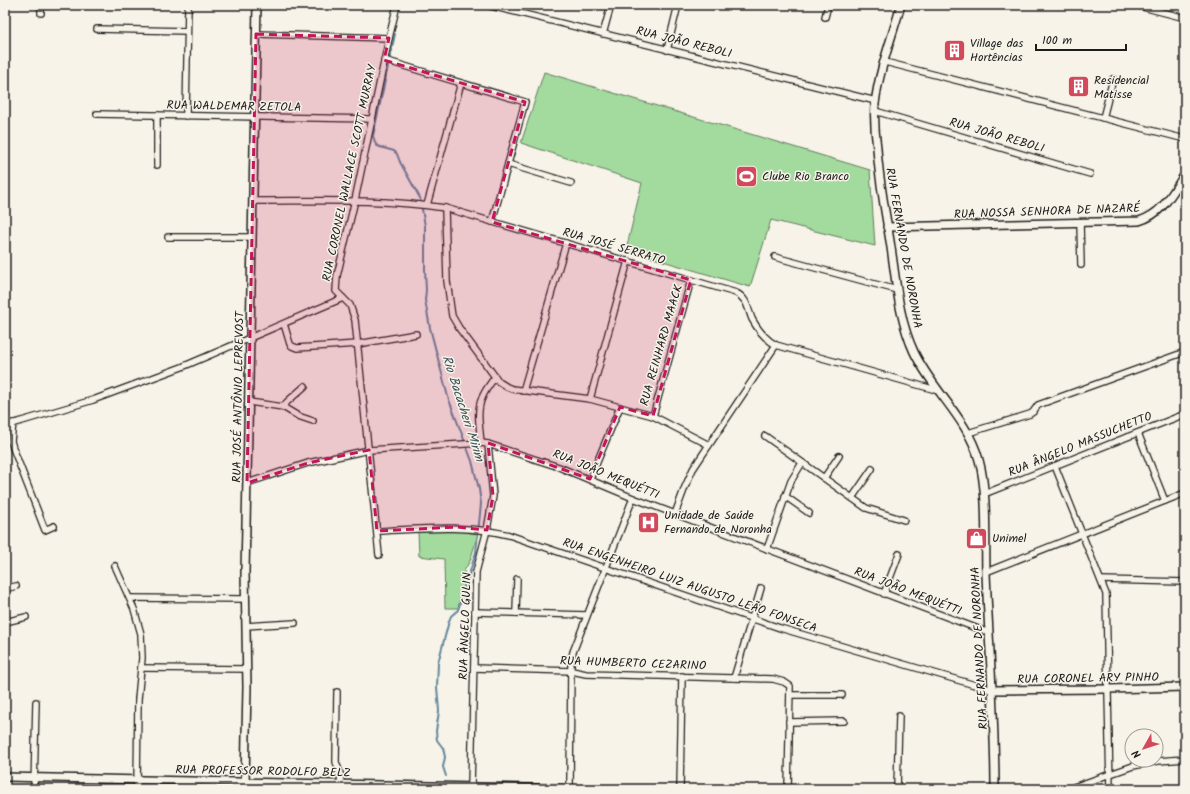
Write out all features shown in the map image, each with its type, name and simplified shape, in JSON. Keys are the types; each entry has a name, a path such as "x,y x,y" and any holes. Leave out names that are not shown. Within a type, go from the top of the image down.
{"street":[{"path":"41,5 41,12"},
{"path":"186,116 188,5"},
{"name":"RUA JOSÉ ANTÔNIO LEPREVOST","path":"245,786 247,669 245,599 257,5"},
{"name":"RUA CORONEL WALLACE SCOTT MURRAY","path":"380,555 358,344 353,310 347,301 336,291 337,276 397,5"},
{"name":"RUA JOÃO REBOLI","path":"487,5 505,7 603,34 876,101"},
{"path":"603,34 611,5"},
{"path":"667,50 678,5"},
{"path":"825,17 828,5"},
{"name":"RUA FERNANDO DE NORONHA","path":"901,5 876,101 875,111 879,171 897,290 904,323 913,349 924,371 936,390 968,433 979,460 984,494 995,789"},
{"path":"1135,5 1185,18"},
{"path":"97,29 188,31"},
{"path":"256,34 389,38"},
{"path":"384,60 525,102 492,222"},
{"path":"885,62 1185,139"},
{"path":"1103,118 1113,79"},
{"path":"423,205 461,83"},
{"name":"RUA JOÃO REBOLI","path":"875,111 1090,174"},
{"name":"RUA WALDEMAR ZETOLA","path":"96,114 372,119"},
{"path":"157,115 157,165"},
{"path":"508,164 571,183"},
{"name":"RUA NOSSA SENHORA DE NAZARÉ","path":"887,227 1132,221 1148,218 1161,209 1185,174"},
{"name":"RUA JOSÉ SERRATO","path":"253,202 355,200 444,208 740,295 745,299 753,320 761,333 776,345 936,390"},
{"path":"444,208 447,281 449,305 452,316 495,377 507,387 523,391 590,399 653,416 709,445"},
{"path":"1080,222 1081,265"},
{"path":"168,237 252,237"},
{"path":"523,391 566,243"},
{"path":"775,256 897,290"},
{"path":"590,399 628,262"},
{"name":"RUA REINHARD MAACK","path":"653,416 691,280"},
{"path":"329,304 336,291"},
{"path":"5,426 93,400 201,360 343,298"},
{"path":"284,324 290,344 294,347 358,344 416,334"},
{"path":"675,514 688,480 709,445 776,345"},
{"path":"968,433 1030,414 1038,405 1185,352"},
{"path":"481,443 481,400 484,392 495,377"},
{"path":"283,408 287,402 305,386"},
{"path":"249,402 283,408 313,421"},
{"path":"590,479 620,407"},
{"name":"RUA ÂNGELO MASSUCHETTO","path":"984,494 1185,414"},
{"path":"13,424 12,445 45,530 54,526"},
{"path":"1138,433 1165,501"},
{"path":"765,436 866,508 904,520"},
{"name":"RUA JOÃO MEQUÉTTI","path":"247,483 308,463 369,450 470,443 488,444 545,461 633,498 988,633"},
{"name":"RUA ÂNGELO GULIN","path":"471,787 476,572 493,496 488,444"},
{"path":"824,478 839,456"},
{"path":"767,549 791,480 802,463"},
{"path":"1055,466 1104,589 1106,601 1110,789"},
{"path":"852,498 872,469"},
{"path":"986,572 1185,493"},
{"path":"786,496 809,513"},
{"path":"570,789 573,652 633,498"},
{"name":"RUA ENGENHEIRO LUIZ AUGUSTO LEÃO FONSECA","path":"377,531 458,528 485,530 509,535 791,632 992,690"},
{"path":"884,594 899,554"},
{"path":"115,566 130,598 140,626 142,647 138,699 137,789"},
{"path":"516,613 517,579"},
{"path":"1101,580 1185,582"},
{"path":"5,589 16,586"},
{"path":"734,678 761,588"},
{"path":"130,598 245,599"},
{"path":"475,612 587,615"},
{"path":"5,622 26,617"},
{"path":"246,626 295,623"},
{"path":"141,668 247,669"},
{"name":"RUA HUMBERTO CEZARINO","path":"474,668 572,671 586,674 773,679 784,682 790,686 790,695"},
{"path":"680,789 682,676"},
{"name":"RUA CORONEL ARY PINHO","path":"992,690 1108,690 1185,687"},
{"path":"337,692 336,762 340,773 341,784"},
{"path":"788,789 790,695 842,695"},
{"path":"34,789 36,702"},
{"path":"897,789 899,716"},
{"path":"789,722 844,721"},
{"path":"1068,789 1146,763 1185,759"},
{"name":"RUA PROFESSOR RODOLFO BELZ","path":"5,777 137,780 245,786 341,784 353,787 570,789"}],"highlighted area":[{"path":"256,34 389,38 384,60 525,102 492,222 691,280 653,416 620,407 590,479 488,443 493,496 487,530 457,527 377,531 369,450 308,463 247,483"}],"green space":[{"name":"Clube Rio Branco","path":"544,72 870,170 875,246 771,220 750,287 626,250 642,183 521,143"},
{"path":"459,531 478,534 470,561 464,572 466,579 458,608 445,608 444,559 419,556 418,532"}],"waterway":[{"name":"Rio Bacacheri Mirim","path":"395,34 373,136 376,145 394,151 397,154 420,198 425,226 425,300 430,328 448,397 472,461 481,504 476,552 458,610 451,616 449,621 438,663 437,687 439,711 436,731 437,740 443,748 445,757 443,767 446,776"}],"place":[{"name":"Village das Hortências","path":"954,50"},
{"name":"Residencial Matisse","path":"1079,87"},
{"name":"Clube Rio Branco","path":"746,176"},
{"name":"Unidade de Saúde Fernando de Noronha","path":"648,522"},
{"name":"Unimel","path":"977,538"}]}
